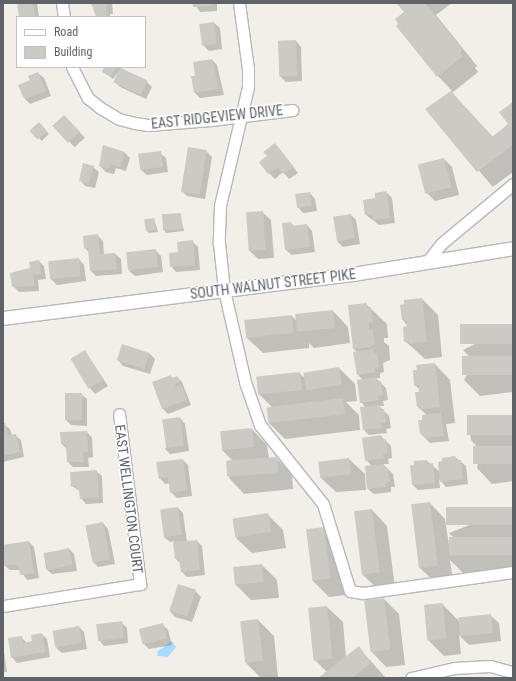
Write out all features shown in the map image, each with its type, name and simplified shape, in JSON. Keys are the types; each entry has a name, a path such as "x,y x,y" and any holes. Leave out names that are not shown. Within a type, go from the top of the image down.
{"street":[{"path":"62,3 64,16"},
{"path":"239,3 248,69 248,87 243,116 220,206 219,250 224,290 253,409 269,438 323,504 350,591 363,593 513,572"},
{"name":"EAST RIDGEVIEW DRIVE","path":"73,68 88,98 119,119 148,125 292,110"},
{"path":"427,262 442,243 513,184"},
{"name":"SOUTH WALNUT STREET PIKE","path":"3,318 224,290 427,262 513,248"},
{"name":"EAST WELLINGTON COURT","path":"3,606 140,584 119,414"},
{"path":"411,678 454,668 490,666 513,672"}],"water":[{"path":"172,641 176,647 168,657 157,656 158,651"}],"building":[{"path":"17,3 33,3 35,16 19,16"},
{"path":"91,3 107,3 106,16 96,16"},
{"path":"193,3 212,3 212,6 193,7"},
{"path":"396,3 425,3 463,50 460,52 463,56 437,77 396,26 398,24 395,19 404,12"},
{"path":"214,22 217,44 202,46 199,24"},
{"path":"296,40 297,76 279,77 278,41"},
{"path":"212,59 219,89 194,93 191,76 195,76 193,62"},
{"path":"104,68 116,68 111,77 102,72"},
{"path":"120,68 147,80 141,95 113,83"},
{"path":"38,72 46,91 24,99 18,85 30,80 28,76"},
{"path":"451,91 492,137 508,124 499,112 513,102 513,145 477,172 425,109"},
{"path":"64,115 80,132 68,143 52,126"},
{"path":"39,122 47,131 37,140 29,131"},
{"path":"275,143 294,167 283,174 278,167 268,174 259,162 267,156 263,152"},
{"path":"103,145 125,152 120,167 110,164 109,169 99,166"},
{"path":"188,147 207,150 200,194 181,191"},
{"path":"161,151 163,167 140,170 138,154"},
{"path":"444,158 451,187 425,194 418,165"},
{"path":"83,163 94,166 89,183 79,181"},
{"path":"387,191 390,218 373,220 372,214 365,215 363,200 375,198 375,193"},
{"path":"310,192 312,206 297,208 295,194"},
{"path":"263,211 266,250 249,251 246,212"},
{"path":"181,213 182,229 163,230 162,214"},
{"path":"351,214 355,239 337,242 333,217"},
{"path":"154,218 156,230 146,231 144,220"},
{"path":"291,222 292,226 307,224 310,247 285,250 282,223"},
{"path":"98,234 100,254 115,253 117,269 90,271 88,248 84,249 83,236"},
{"path":"193,240 195,265 170,267 169,253 178,252 177,242"},
{"path":"156,249 158,267 128,270 126,252"},
{"path":"79,258 81,276 50,279 48,261"},
{"path":"39,260 41,274 33,275 35,286 12,287 10,273 30,268 29,262"},
{"path":"422,298 427,342 409,344 409,341 404,342 403,327 407,326 406,320 402,320 400,305 404,304 404,300"},
{"path":"367,303 367,308 371,307 373,323 369,323 369,330 373,330 375,344 371,345 371,347 353,349 348,305"},
{"path":"333,310 335,328 297,332 295,314"},
{"path":"292,315 294,333 246,338 244,320"},
{"path":"460,324 513,324 513,344 460,344"},
{"path":"122,344 150,353 144,369 117,360"},
{"path":"373,349 374,354 377,353 379,367 375,368 375,372 357,375 353,352"},
{"path":"85,350 103,380 88,389 70,359"},
{"path":"462,356 513,356 513,375 462,375"},
{"path":"435,363 440,407 421,409 421,407 417,407 415,392 419,392 419,385 414,386 413,370 417,370 416,365"},
{"path":"339,367 342,385 306,390 303,373"},
{"path":"300,372 302,390 258,395 256,377"},
{"path":"171,375 172,378 177,376 180,382 174,385 175,387 181,384 187,400 162,409 152,382"},
{"path":"376,377 377,382 381,381 383,395 378,396 379,400 360,403 357,380"},
{"path":"65,393 82,393 82,420 65,420"},
{"path":"343,398 345,414 269,423 267,407"},
{"path":"380,405 380,410 384,409 386,423 381,423 382,428 363,430 360,407"},
{"path":"441,413 444,436 424,438 423,434 420,434 418,420 422,420 422,415"},
{"path":"467,415 513,415 513,435 467,435"},
{"path":"180,417 184,446 166,448 162,420"},
{"path":"3,423 5,423 8,435 16,434 20,452 3,456"},
{"path":"252,428 254,447 222,450 220,431"},
{"path":"87,431 88,452 83,452 84,462 67,462 66,444 61,444 60,432"},
{"path":"381,435 382,440 386,439 388,453 383,454 384,458 365,461 362,438"},
{"path":"473,446 513,446 513,464 473,464"},
{"path":"455,456 456,460 461,460 463,479 440,482 438,462 442,461 442,458"},
{"path":"277,457 278,473 227,477 226,461"},
{"path":"349,458 351,474 320,478 318,462"},
{"path":"183,459 187,490 170,493 168,477 159,479 156,462"},
{"path":"427,460 428,464 433,463 435,483 412,485 410,465 414,465 414,461"},
{"path":"384,464 385,468 388,468 390,482 386,482 386,487 367,489 365,466"},
{"path":"97,470 99,497 80,499 79,489 77,490 76,486 71,487 70,472"},
{"path":"430,502 438,566 419,568 411,504"},
{"path":"178,507 182,535 164,537 160,510"},
{"path":"446,507 513,507 513,525 446,525"},
{"path":"372,509 380,573 362,575 354,511"},
{"path":"268,513 271,532 235,537 232,519"},
{"path":"103,522 110,559 93,563 85,525"},
{"path":"324,527 330,579 312,581 306,529"},
{"path":"449,537 513,537 513,555 449,555"},
{"path":"197,540 200,570 181,572 179,559 175,559 173,542"},
{"path":"29,541 34,573 20,575 18,565 3,565 3,545"},
{"path":"69,548 73,565 47,570 44,554"},
{"path":"262,564 264,582 235,585 233,567"},
{"path":"178,584 196,590 187,617 169,611"},
{"path":"384,598 390,650 370,652 364,600"},
{"path":"443,603 446,639 427,641 424,605"},
{"path":"327,606 333,659 314,661 308,608"},
{"path":"491,614 493,633 460,636 458,617"},
{"path":"258,619 263,661 245,663 240,621"},
{"path":"122,621 124,638 98,641 96,624"},
{"path":"163,623 167,639 143,645 139,629"},
{"path":"79,626 82,643 55,647 52,631"},
{"path":"42,633 45,652 11,658 8,638 22,636 23,643 32,641 31,635"},
{"path":"359,646 371,663 352,678 318,678"}]}
